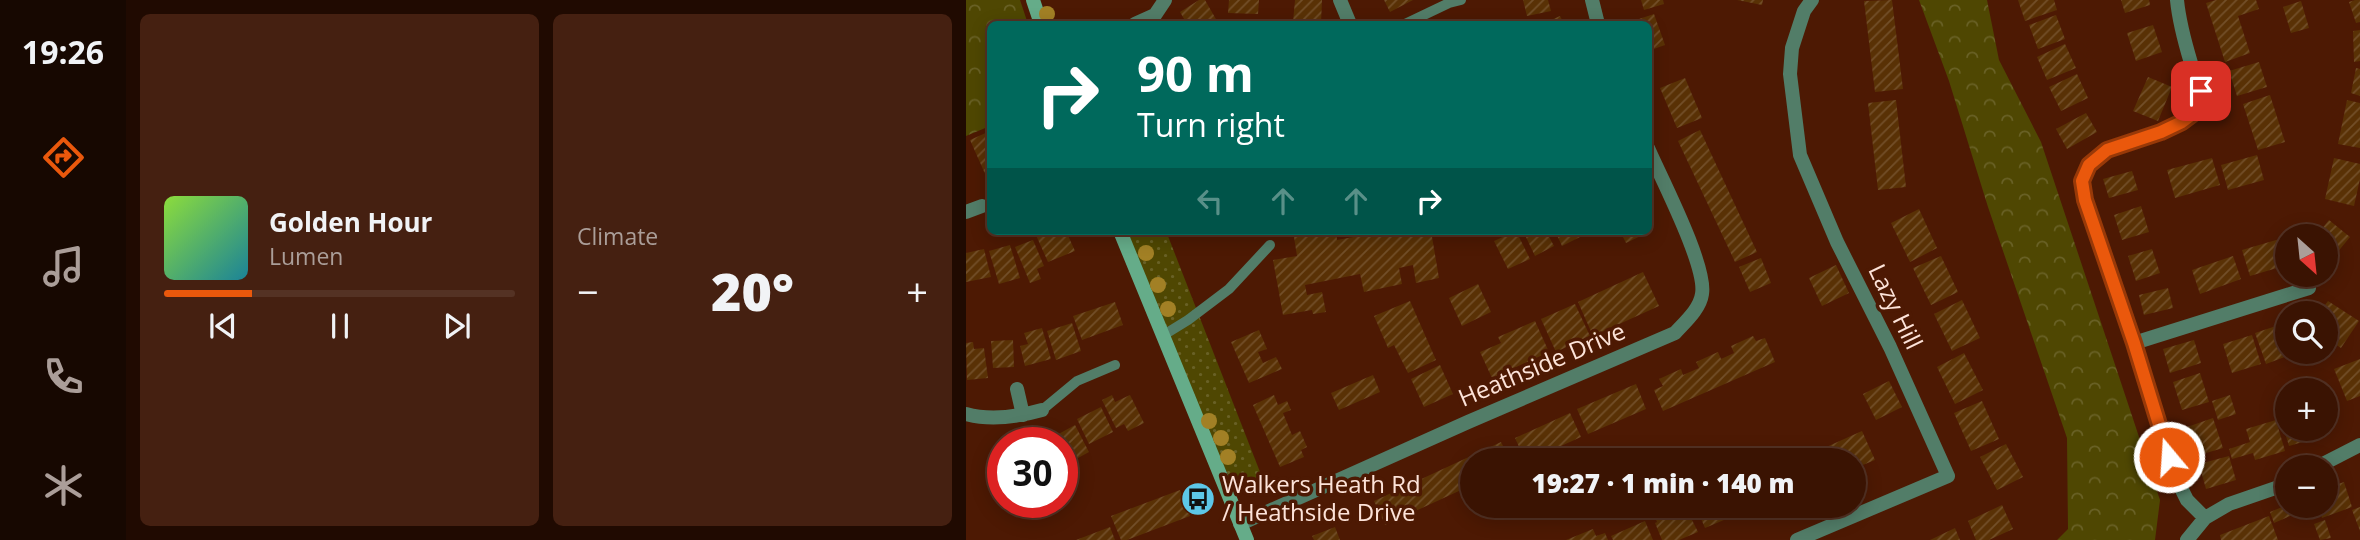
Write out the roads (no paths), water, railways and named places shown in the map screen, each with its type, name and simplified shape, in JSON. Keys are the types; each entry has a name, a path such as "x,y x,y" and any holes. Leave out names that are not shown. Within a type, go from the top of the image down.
{"street":[{"path":"1033,0 1040,21"},
{"path":"1142,21 1155,15 1165,0"},
{"path":"1340,0 1349,21"},
{"path":"1592,0 1597,21"},
{"name":"Lazy Hill","path":"1797,540 1948,476 1890,347 1837,242 1800,155 1790,74 1792,48 1804,11 1812,0"},
{"path":"2177,0 2190,62 2201,91 2194,113 2161,132 2107,150 2089,165 2082,181 2085,200 2177,480 2187,500 2205,518"},
{"name":"Heathside Drive","path":"1240,524 1675,333 1693,314 1702,294 1700,266 1652,157"},
{"path":"966,212 982,206"},
{"path":"1122,235 1247,540"},
{"path":"2134,343 2309,288"},
{"path":"1017,389 1023,415"},
{"path":"966,414 988,418 1023,415 1042,410"},
{"path":"2338,456 2360,445"},
{"path":"2187,540 2205,518 2229,504 2275,488"}],"lane":[{"path":"1411,21 1461,0"},
{"path":"1162,336 1229,289 1270,245"},
{"path":"1042,410 1077,382 1115,365"}],"place":[{"name":"Walkers Heath Rd / Heathside Drive","path":"1198,499"}]}
